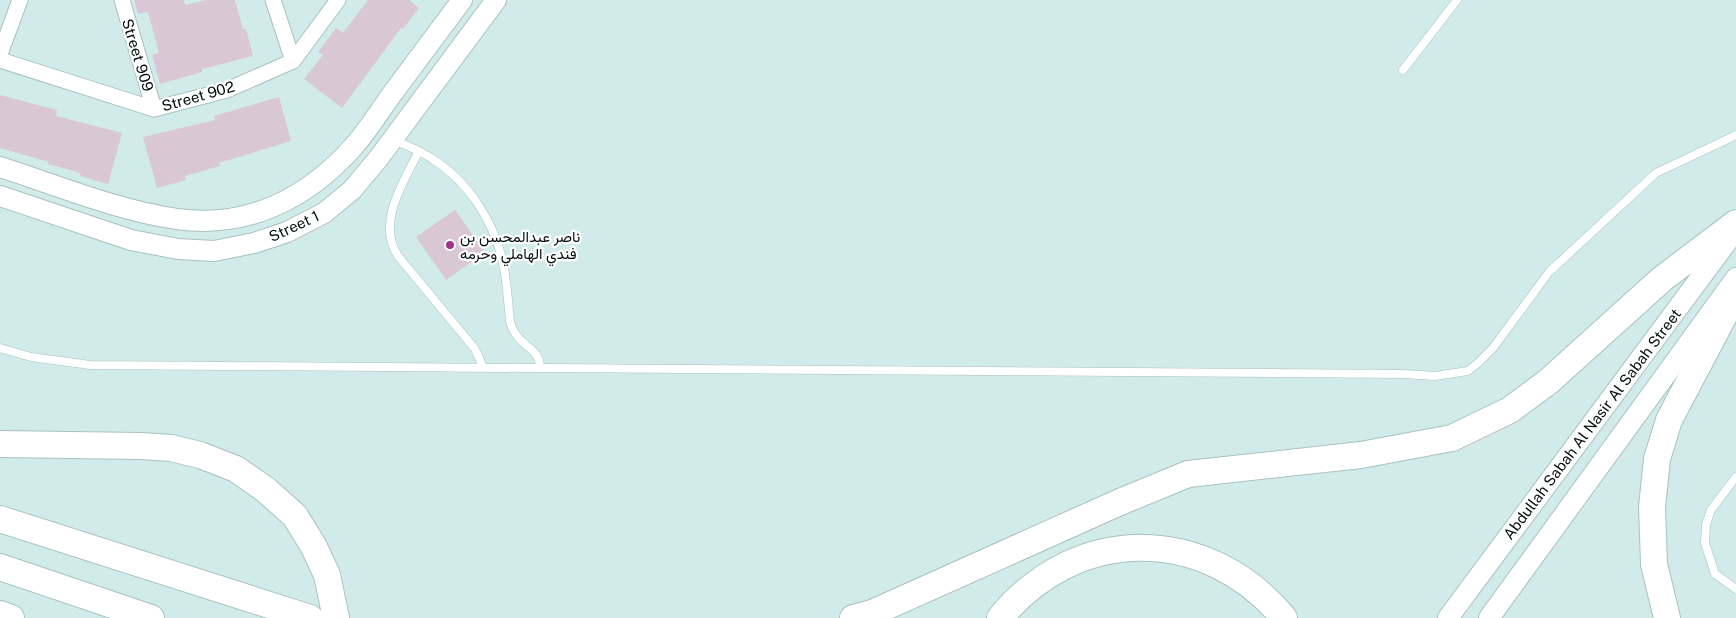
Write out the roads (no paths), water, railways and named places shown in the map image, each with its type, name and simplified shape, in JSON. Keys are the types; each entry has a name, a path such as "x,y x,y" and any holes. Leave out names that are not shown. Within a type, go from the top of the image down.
{"highway":[{"path":"853,618 872,613 1120,502 1188,474 1361,455 1452,438 1510,410 1549,381 1662,279 1736,223"},
{"path":"1667,618 1654,564 1652,507 1657,460 1669,420 1736,294"},
{"path":"0,444 171,448 200,455 236,469 266,490 295,516 314,547 327,576 336,618"},
{"path":"0,519 310,618"},
{"path":"1000,618 1022,593 1037,581 1070,562 1105,551 1137,548 1190,554 1230,571 1258,591 1284,618"},
{"path":"0,567 151,618"},
{"path":"0,614 12,618"}],"street":[{"path":"0,54 20,0"},
{"name":"Street 909","path":"122,0 154,109"},
{"path":"274,0 293,61"},
{"name":"Street 902","path":"0,60 154,109 227,90 293,61 338,0"},
{"name":"Street 1","path":"0,167 134,211 178,219 223,220 247,216 283,204 308,188 332,169 355,146 462,0"},
{"name":"Street 1","path":"0,196 131,240 178,249 214,251 254,243 287,232 324,213 352,190 393,140 496,0"},
{"name":"Abdullah Sabah Al Nasir Al Sabah Street","path":"1448,618 1736,229"},
{"name":"Abdullah Sabah Al Nasir Al Sabah Street","path":"1489,618 1736,278"}],"lane":[{"path":"1402,70 1457,0"},
{"path":"0,348 32,357 90,365 1394,374 1435,376 1454,374 1468,371 1478,363 1493,348 1549,272 1656,173 1736,135"},
{"path":"393,140 432,158 455,176 474,198 489,222 503,263 512,328 522,341 536,352 540,368"},
{"path":"419,151 397,198 390,231 392,244 398,256 476,349 483,367"},
{"path":"1736,477 1712,510 1706,524 1705,543 1715,574 1736,589"}],"place":[{"name":"ناصر عبدالمحسن بن فندي الهاملي وحرمه","path":"450,245"}]}
